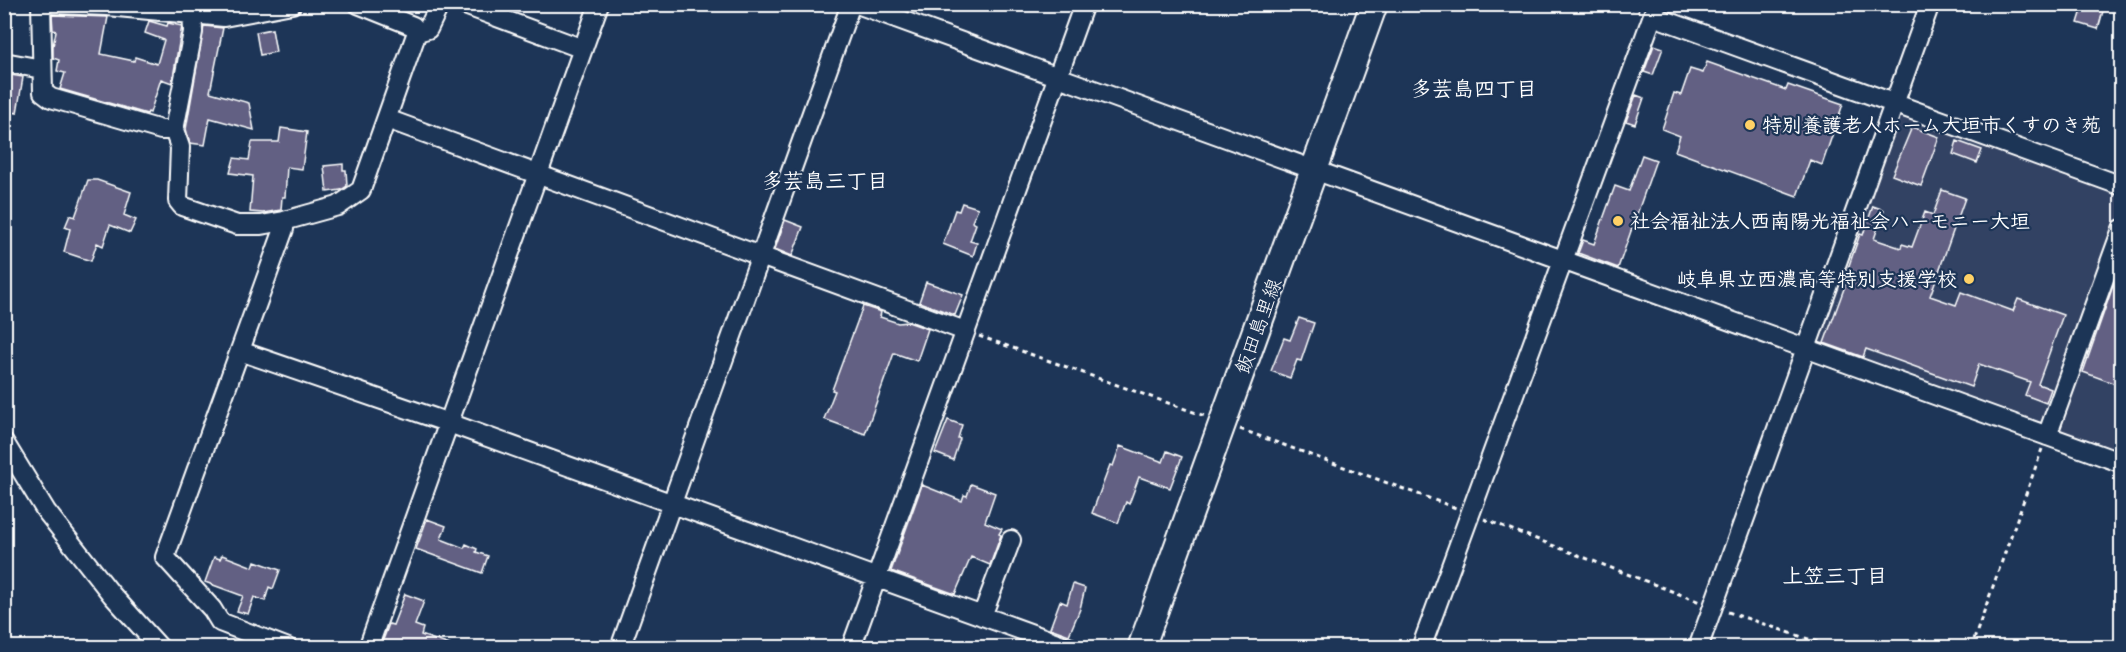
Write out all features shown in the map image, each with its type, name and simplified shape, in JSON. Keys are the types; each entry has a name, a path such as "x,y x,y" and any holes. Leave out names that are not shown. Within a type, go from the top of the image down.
{"main road":[{"name":"飯田島里線","path":"1141,648 1374,4"}],"street":[{"path":"41,4 43,92 51,98 160,130 174,130"},
{"path":"54,4 192,10 224,17 292,4"},
{"path":"358,4 413,26 417,32"},
{"path":"417,32 428,29 440,4"},
{"path":"462,4 583,49"},
{"path":"368,648 599,4"},
{"path":"620,648 851,4"},
{"path":"857,4 2121,463"},
{"path":"851,648 1084,4"},
{"path":"1698,648 1930,4"},
{"path":"192,10 193,32 174,130 180,147 178,201 182,206 237,225 261,225 284,221 338,206 361,190 417,32"},
{"path":"1421,648 1655,10 1895,103 2121,186"},
{"path":"4,62 42,69"},
{"path":"387,119 965,332"},
{"path":"284,221 284,229 165,556 212,609 220,622 288,648"},
{"path":"2047,436 2121,230"},
{"path":"240,351 449,423 1071,648"},
{"path":"4,442 46,511 112,595 160,648"},
{"path":"982,616 1011,540"}],"path":[{"path":"965,332 1223,423 1713,607 1835,648"},
{"path":"1971,648 2047,436"}],"shaded area":[{"name":"岐阜県立西濃高等特別支援学校","path":"1898,113 2121,196 2121,216 2046,423 2038,427 1822,348 1818,342"},
{"path":"2121,242 2121,457 2058,434 2054,427"}],"building":[{"path":"2084,4 2105,4 2098,29 2078,23"},
{"path":"52,15 108,17 101,54 134,61 135,57 157,64 164,40 145,33 149,21 167,26 168,23 182,26 172,83 161,79 150,113 60,89 65,73 57,71 59,60 53,58 56,31 53,30"},
{"path":"204,26 223,28 210,92 249,103 254,130 210,118 205,145 190,143 186,129"},
{"path":"272,29 276,52 260,55 256,32"},
{"path":"1654,45 1663,48 1653,75 1644,72"},
{"name":"特別養護老人ホーム大垣市くすのき苑","path":"1707,62 1786,90 1788,85 1843,104 1822,165 1810,160 1797,196 1675,151 1680,136 1662,129 1674,93 1681,95 1690,69 1703,73"},
{"path":"4,74 23,77 17,113 4,110"},
{"path":"1636,95 1644,98 1635,124 1626,121"},
{"path":"1912,127 1939,137 1921,186 1892,175"},
{"path":"281,128 307,132 302,169 287,167 285,197 282,197 281,210 263,213 250,212 253,176 230,173 234,158 249,160 252,142 279,142"},
{"path":"1957,141 1982,150 1977,163 1953,154"},
{"name":"社会福祉法人西南陽光福祉会ハーモニー大垣","path":"1642,155 1656,160 1618,268 1578,253 1583,240 1594,244 1615,186 1629,191"},
{"path":"343,164 343,170 346,170 347,186 341,190 327,192 324,166"},
{"path":"88,180 97,180 131,192 124,215 136,220 130,233 110,225 103,246 97,243 91,261 64,252 70,229 65,227 70,215 75,217"},
{"path":"1942,190 1965,198 1930,296 1956,305 1961,292 2013,311 2018,299 2063,315 2038,384 2051,389 2046,403 2025,395 2030,382 1979,364 1971,387 1866,349 1863,357 1824,343 1849,275 1846,274 1860,234 1863,235 1873,206 1884,210 1874,239 1901,248 1902,244 1912,247 1925,212 1933,215"},
{"path":"962,203 978,208 972,222 976,224 970,241 977,243 973,256 943,244 955,210 959,211"},
{"path":"785,220 803,227 792,256 775,249"},
{"path":"2121,263 2121,386 2083,372"},
{"path":"926,282 963,295 955,315 919,302"},
{"path":"863,306 881,312 880,317 898,323 908,322 928,329 917,361 894,353 865,434 824,419 835,391 832,390"},
{"path":"1299,318 1314,323 1301,361 1297,360 1290,378 1271,371 1284,338 1290,340"},
{"path":"948,420 962,425 953,460 935,453"},
{"path":"1120,446 1163,462 1167,451 1182,457 1170,488 1139,477 1129,504 1126,502 1118,523 1092,513 1110,465 1113,466"},
{"path":"971,484 995,493 985,522 1002,529 990,565 971,557 955,594 891,571 922,485 962,501 964,495 967,496"},
{"path":"427,519 446,526 441,539 464,548 466,544 477,549 476,552 488,556 482,573 416,549"},
{"path":"222,555 253,567 255,561 280,570 273,589 269,587 265,601 254,597 248,614 237,611 243,596 205,582 214,557 220,559"},
{"path":"1073,584 1085,588 1080,609 1069,635 1050,628 1060,601 1067,604"},
{"path":"405,594 424,601 415,625 423,628 421,635 450,645 450,648 380,648 389,624 393,625"}],"place":[{"name":"特別養護老人ホーム大垣市くすのき苑","path":"1750,125"},
{"name":"社会福祉法人西南陽光福祉会ハーモニー大垣","path":"1618,221"},
{"name":"岐阜県立西濃高等特別支援学校","path":"1969,279"}],"district":[{"name":"多芸島四丁目","path":"1474,89"},
{"name":"多芸島三丁目","path":"825,181"},
{"name":"上笠三丁目","path":"1835,576"}]}
